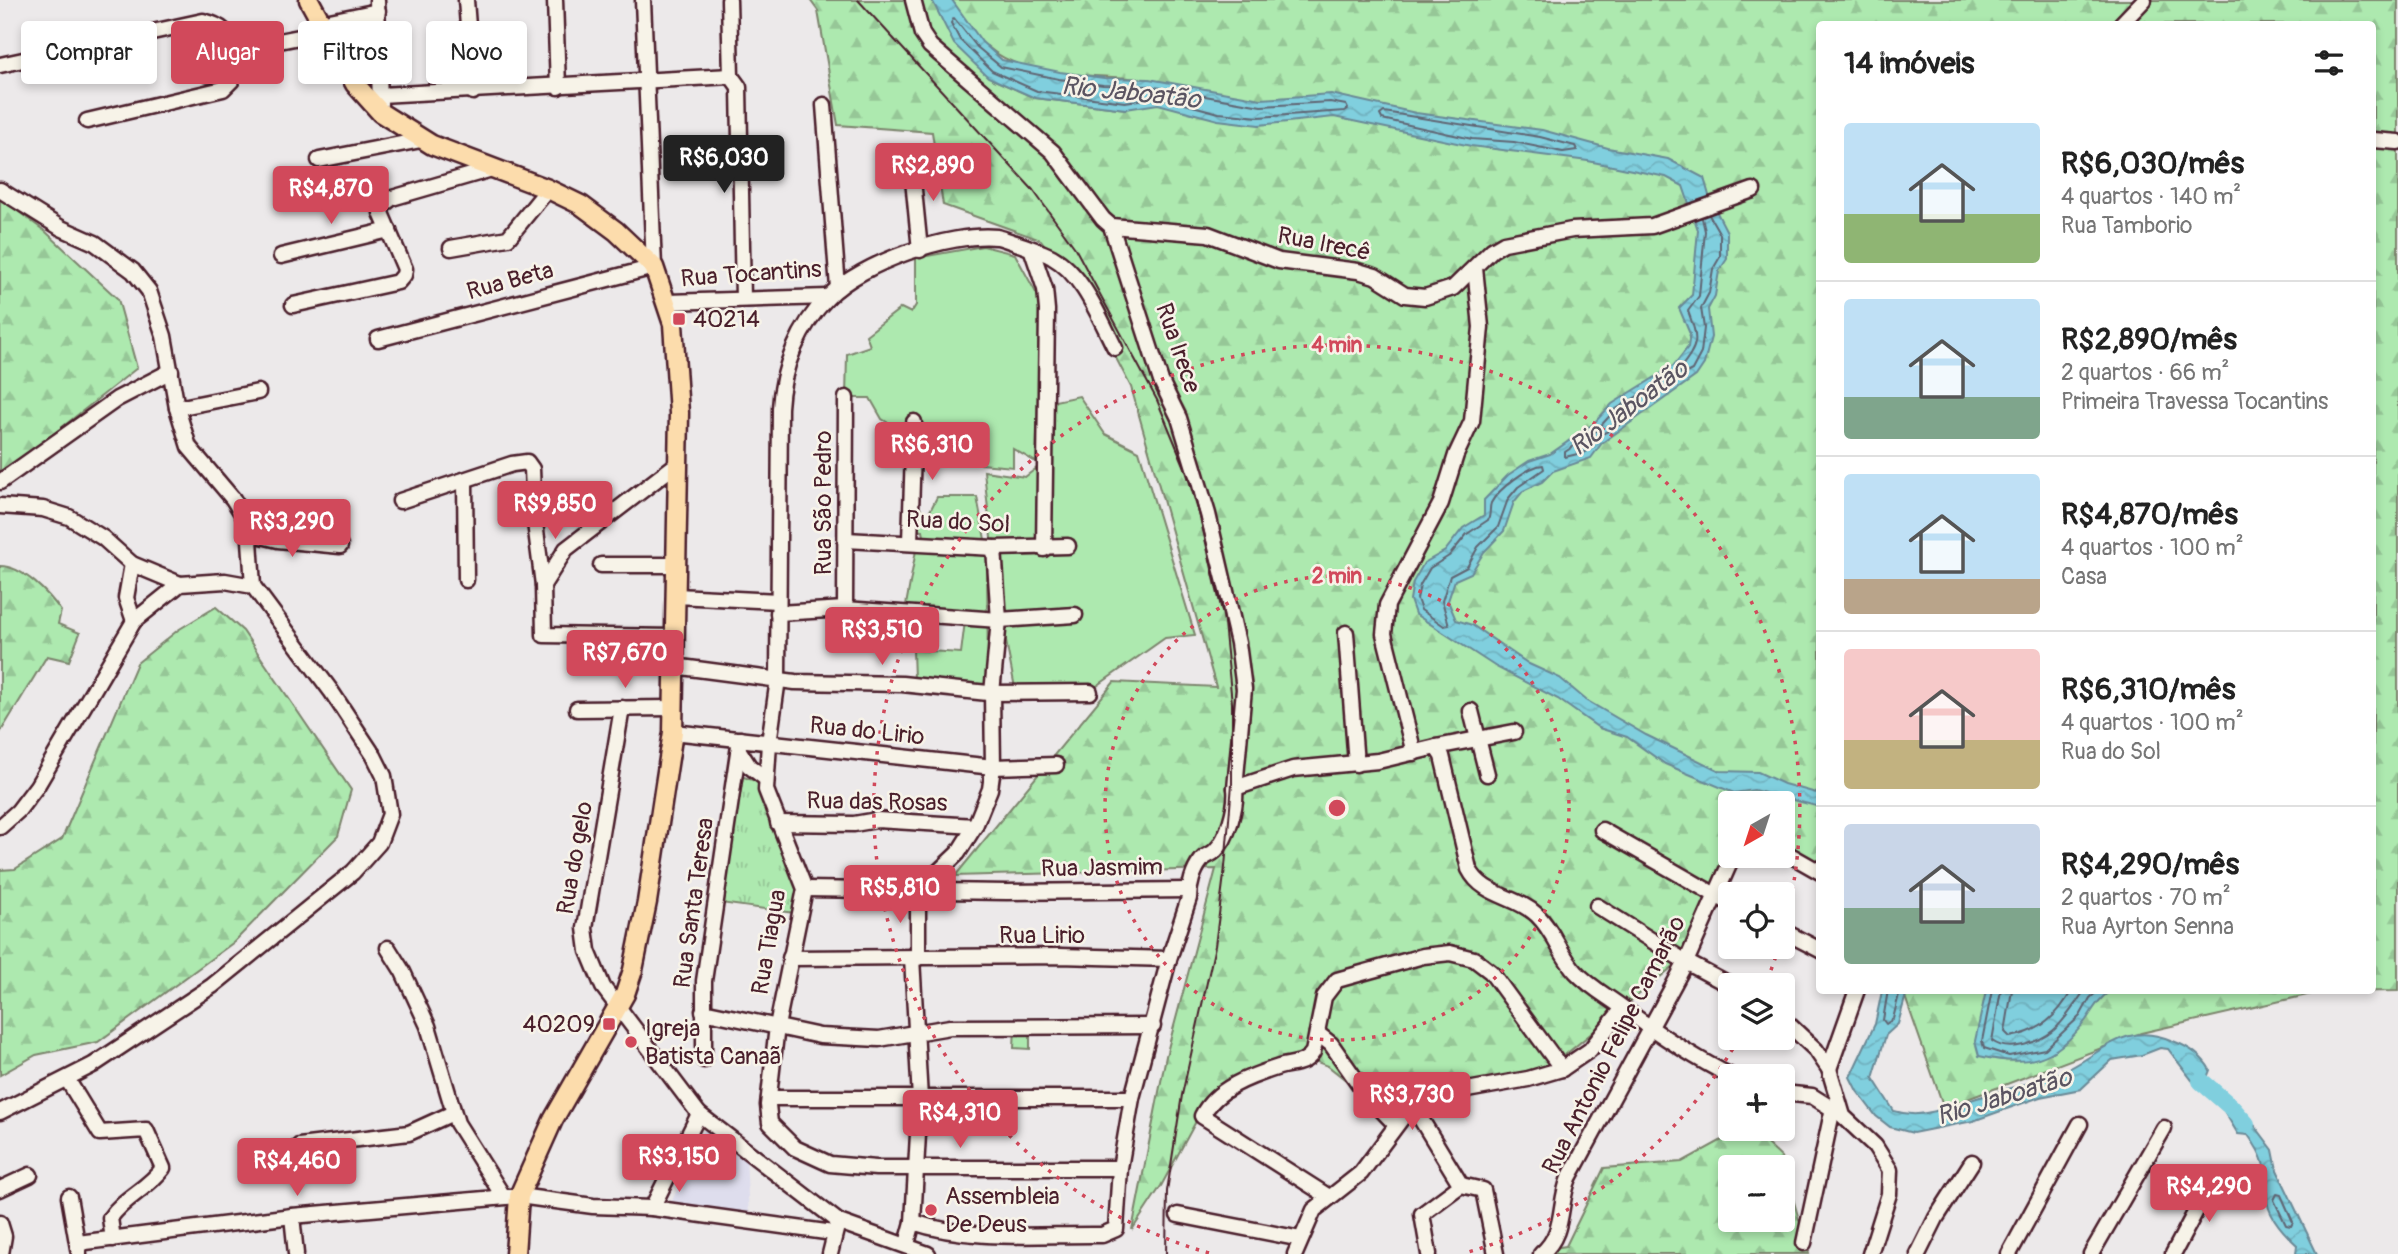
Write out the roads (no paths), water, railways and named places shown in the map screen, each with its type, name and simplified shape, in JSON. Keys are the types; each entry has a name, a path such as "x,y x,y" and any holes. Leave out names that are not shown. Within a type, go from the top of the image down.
{"main road":[{"path":"309,0 320,21"},
{"path":"355,84 421,140 581,205 616,231 654,267 668,302 678,376 673,732 629,983 618,1008 511,1196 515,1254"}],"street":[{"path":"466,0 474,92"},
{"path":"555,0 558,87"},
{"path":"643,0 654,267"},
{"path":"729,0 731,76 739,87 743,299"},
{"name":"Rua Irece","path":"912,0 922,34 930,46 1053,152 1111,226 1161,381 1179,418 1204,502 1238,643 1244,689 1235,788 1237,801 1221,842 1215,851 1201,860 1188,890"},
{"path":"2124,21 2144,0"},
{"path":"340,21 377,6 381,104 474,92 731,76"},
{"path":"0,65 171,28"},
{"path":"87,121 223,89 228,84"},
{"path":"824,105 833,293"},
{"path":"319,160 421,140"},
{"path":"2376,140 2398,142"},
{"path":"911,160 920,250"},
{"path":"293,305 402,279 405,270 381,213 383,205 392,198 492,169"},
{"path":"0,190 61,228 95,243 134,271 149,291 164,336 177,408 189,447 238,506 249,524 253,586 331,691 374,756 384,776 389,797 387,828 353,872 212,986 148,1031 67,1079 0,1112"},
{"path":"451,248 508,239 519,230 548,190"},
{"name":"Rua Irecê","path":"1111,226 1208,234 1279,261 1359,271 1415,297 1443,293 1475,268 1492,250 1520,238 1572,230 1652,226 1753,190"},
{"path":"281,256 389,230"},
{"name":"Rua Tocantins","path":"668,302 833,293 891,259 976,238 999,237 1051,256 1063,265 1092,304 1115,348"},
{"path":"1032,251 1045,289 1047,310 1044,549"},
{"name":"Rua Beta","path":"377,339 654,267"},
{"path":"1414,753 1384,634 1387,605 1441,503 1456,455 1472,421 1481,327 1475,268"},
{"name":"Rua Tiagua","path":"833,293 804,328 782,381 778,679 766,779 769,802 805,890 778,1026 768,1115 776,1131 817,1161 876,1168 1120,1168"},
{"path":"0,482 117,399 171,371"},
{"path":"177,408 258,392"},
{"name":"Rua São Pedro","path":"845,609 846,398"},
{"path":"911,541 914,422"},
{"path":"400,501 512,464 527,462 532,469 534,515 543,585 544,635 675,637"},
{"path":"543,585 566,549 678,463"},
{"path":"465,480 466,580"},
{"path":"0,506 43,509 69,517 103,538 132,564 180,584 225,581 253,586"},
{"path":"249,533 278,540 340,546"},
{"name":"Rua do Sol","path":"846,540 911,541 994,548 1044,549 1068,546"},
{"path":"907,1244 913,1222 920,1099 915,958 918,891 958,853 975,826 990,789 993,767 992,693 999,620 994,548"},
{"path":"132,564 126,598 134,621"},
{"path":"601,565 676,565"},
{"path":"0,827 18,811 37,786 134,621 180,584"},
{"path":"676,596 778,607 999,620 1075,615"},
{"path":"1346,633 1356,764"},
{"path":"674,666 843,684 902,684 992,693 1090,692"},
{"name":"Rua do gelo","path":"622,708 585,928 593,967 618,1008 699,1114 836,1228"},
{"path":"577,709 673,708"},
{"path":"1471,711 1487,774"},
{"name":"Rua do Lirio","path":"673,732 740,746 769,743 993,767 1056,765"},
{"path":"1235,788 1293,769 1356,764 1514,732"},
{"path":"740,746 749,766 766,779"},
{"name":"Rua Santa Teresa","path":"704,1060 704,981 740,746"},
{"path":"1436,747 1442,757 1473,877 1489,891 1511,897 1537,915 1576,972 1648,1028 1718,1068"},
{"name":"Rua das Rosas","path":"778,823 854,824 877,820 975,826"},
{"path":"1602,830 1716,896"},
{"path":"1796,858 1816,870"},
{"name":"Rua Antonio Felipe Camarão","path":"1541,1254 1551,1245 1559,1230 1563,1197 1569,1178 1686,962 1728,868"},
{"name":"Rua Jasmim","path":"805,890 1188,890 1186,910 1169,960 1132,1098 1120,1168 1119,1214 1113,1233 971,1233 931,1228 913,1222"},
{"path":"1597,906 1718,979"},
{"path":"1795,937 1816,948"},
{"path":"388,948 421,1007 441,1062 453,1113 511,1196"},
{"path":"1329,1197 1202,1116 1220,1093 1229,1088 1271,1070 1307,1060 1313,1052 1324,997 1337,980 1423,956 1450,953 1474,959 1491,972 1562,1069"},
{"name":"Rua Lirio","path":"790,958 1060,956 1169,960"},
{"path":"1829,1069 1856,994"},
{"path":"1295,1254 1314,1210 1361,1173 1395,1124 1413,1106 1456,1091 1528,1079 1562,1069 1590,1049 1623,1008"},
{"path":"703,1011 820,1036 879,1039 917,1032 1009,1025 1153,1026"},
{"path":"1795,1030 1816,1050 1829,1069 1838,1112 1804,1243"},
{"path":"1317,1033 1331,1044 1366,1094 1395,1124"},
{"path":"67,1079 100,1133 146,1130 163,1168 152,1184 118,1206 110,1218 113,1239"},
{"path":"1795,1094 1812,1096 1838,1112 1875,1146 1890,1170 1887,1201 1870,1254"},
{"path":"769,1098 1132,1098"},
{"path":"1413,1106 1461,1185 1483,1190 1496,1254"},
{"path":"299,1146 409,1133 453,1113"},
{"path":"652,1208 699,1114"},
{"path":"2009,1254 2080,1124"},
{"path":"2091,1254 2164,1128"},
{"path":"1918,1254 1936,1218 1972,1162"},
{"path":"0,1189 30,1175"},
{"path":"2173,1254 2214,1177"},
{"path":"1429,1254 1422,1213 1461,1185"},
{"path":"69,1197 79,1249 113,1239 292,1216 511,1196 836,1228 907,1244 928,1254"},
{"path":"1178,1215 1301,1238"},
{"path":"292,1216 296,1254"},
{"path":"0,1223 4,1236 1,1254"},
{"path":"830,1254 836,1228"}],"water":[{"path":"932,0 952,0 982,42 1002,60 1060,72 1104,78 1149,79 1261,99 1331,94 1416,113 1542,130 1608,148 1668,159 1704,178 1710,199 1727,232 1727,259 1719,271 1715,296 1708,309 1711,337 1704,364 1696,376 1602,443 1591,458 1553,471 1542,482 1523,491 1514,502 1504,531 1484,552 1471,573 1455,580 1448,601 1456,620 1472,625 1529,664 1560,678 1586,700 1646,735 1720,771 1758,772 1784,784 1816,793 1816,806 1796,801 1796,791 1729,791 1665,764 1627,737 1599,728 1558,699 1496,667 1415,614 1410,600 1413,582 1424,563 1445,551 1463,528 1484,515 1484,500 1508,475 1529,461 1550,454 1593,424 1612,404 1673,366 1688,347 1690,334 1679,308 1692,295 1698,230 1683,186 1666,177 1588,161 1471,146 1334,117 1259,125 1218,120 1158,104 1126,109 1035,98 988,77 954,44"},
{"path":"1881,994 1906,994 1898,1024 1886,1035 1873,1078 1894,1111 1902,1113 1935,1111 2052,1076 2126,1037 2155,1035 2190,1049 2210,1070 2205,1083 2227,1108 2240,1106 2273,1150 2277,1170 2317,1254 2296,1254 2297,1245 2282,1230 2270,1211 2264,1165 2254,1143 2248,1135 2238,1134 2224,1111 2198,1088 2168,1049 2160,1048 2142,1055 2112,1060 2081,1089 2040,1097 1973,1121 1913,1133 1890,1127 1876,1116 1850,1077 1875,1024"},
{"path":"1985,994 2107,994 2063,1045 2039,1058 2012,1061 1979,1056 1975,1041"}],"waterway":[{"name":"Rio Jaboatão","path":"2201,1081 2246,1124"}],"tram line":[{"path":"858,0 1033,190 1075,248 1157,400 1191,482 1222,603 1232,703 1232,784 1225,867 1215,946 1182,1095 1167,1191 1166,1254"}],"place":[{"name":"40214","path":"679,319"},
{"name":"40209","path":"609,1024"},
{"name":"Igreja Batista Canaã","path":"631,1042"},
{"name":"Assembleia De Deus","path":"931,1210"}]}
